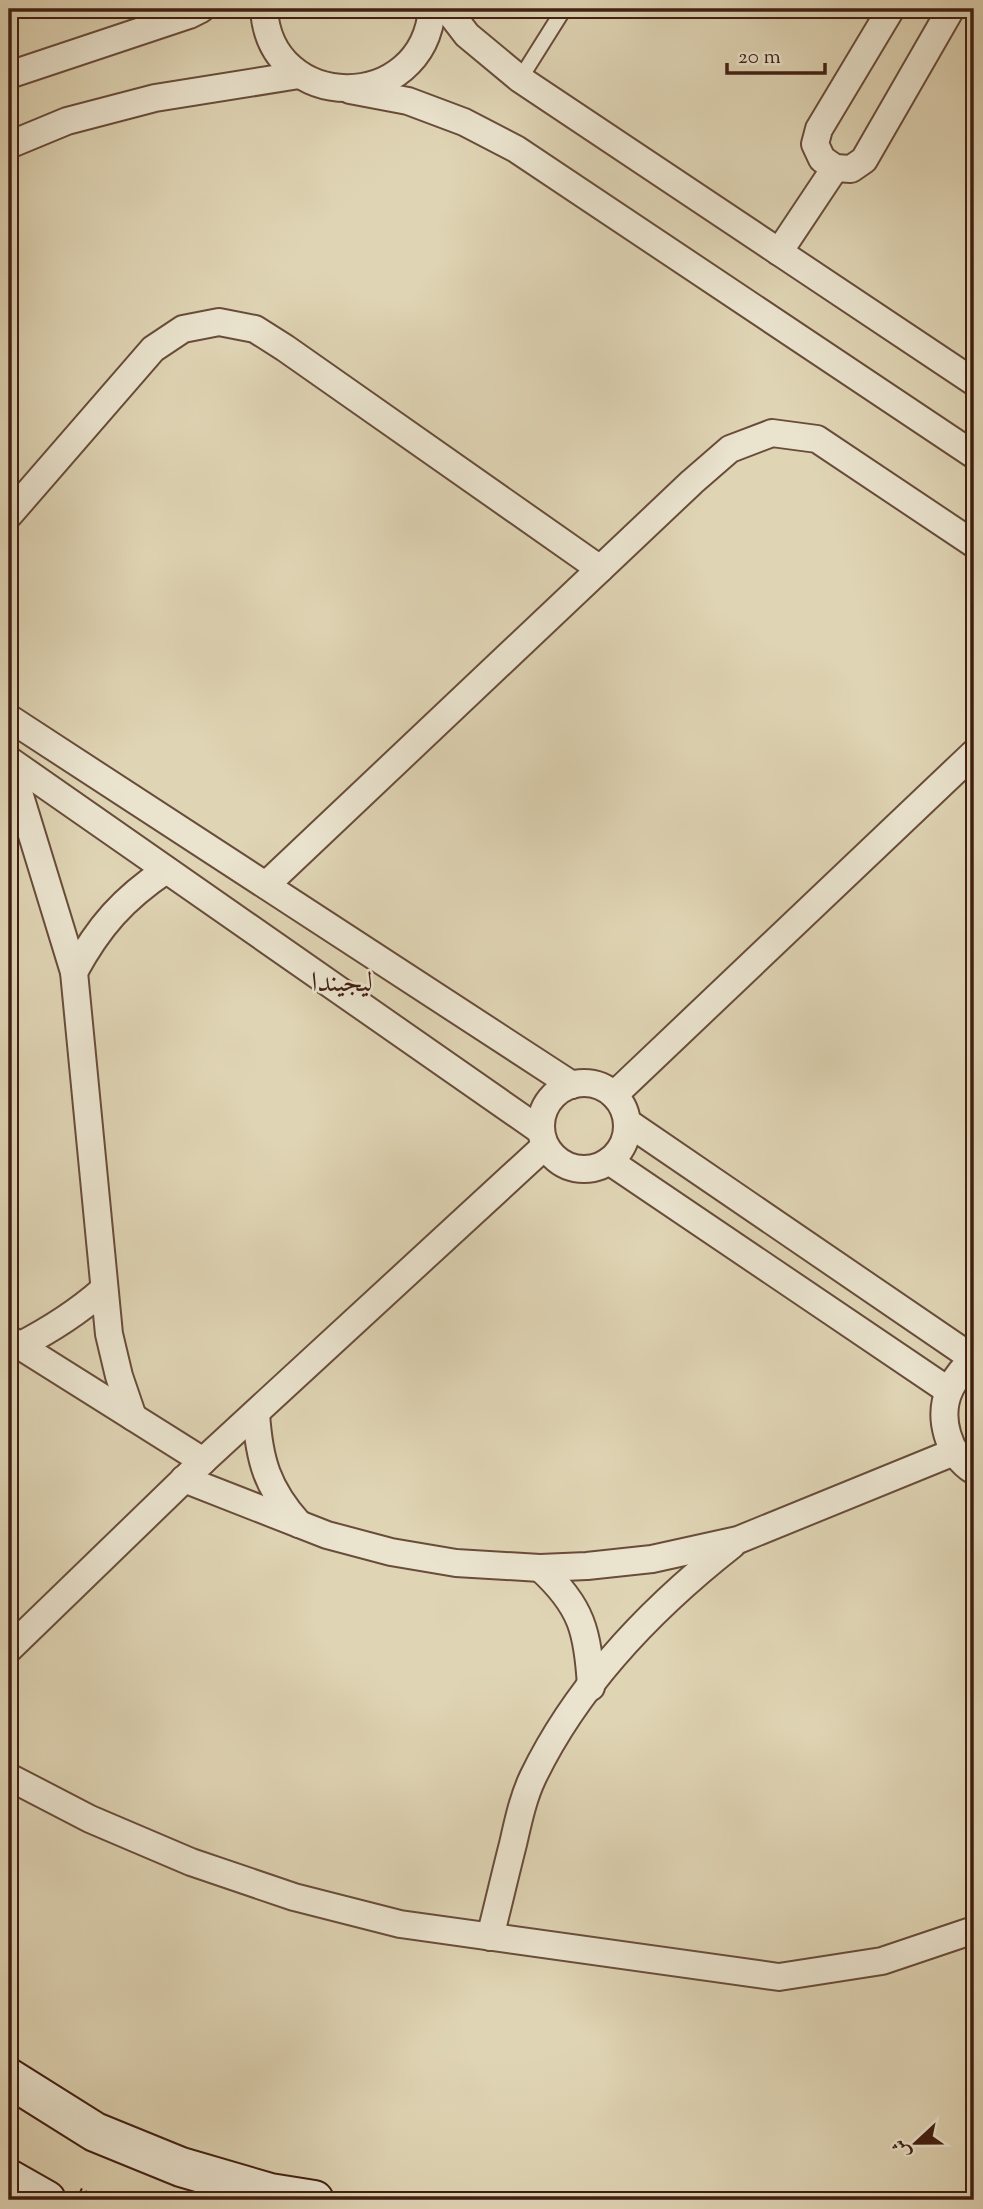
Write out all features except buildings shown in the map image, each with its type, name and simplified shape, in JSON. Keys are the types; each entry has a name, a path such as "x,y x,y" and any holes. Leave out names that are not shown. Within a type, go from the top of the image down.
{"street":[{"path":"9,75 201,9"},
{"path":"264,9 270,41 283,60 299,75 324,86 408,102 464,122 516,149 974,455"},
{"path":"351,90 374,86 395,76 412,59 425,39 432,9"},
{"path":"447,9 467,35 520,79 974,382"},
{"path":"891,9 819,129 816,144 818,152 822,159 835,168 851,169 864,160 951,9"},
{"path":"9,145 67,121 155,98 299,75"},
{"path":"779,253 835,168"},
{"path":"9,515 153,349 184,329 219,322 255,329 600,569"},
{"path":"266,885 730,449 772,433 817,439 974,544"},
{"path":"9,718 572,1085"},
{"path":"614,1095 974,753"},
{"path":"9,760 543,1138 554,1157 567,1166 596,1168 609,1161 620,1150 625,1137 626,1122 622,1107 614,1095 602,1087 587,1083 558,1091 548,1102 542,1116 543,1138 9,1650"},
{"path":"9,760 74,972 108,1334 118,1376 133,1417"},
{"path":"74,972 91,942 112,914 137,890 166,870"},
{"path":"626,1122 974,1359 959,1373 949,1391 944,1411 946,1432 954,1452 974,1471"},
{"path":"609,1161 949,1391"},
{"path":"14,1342 59,1324 103,1290"},
{"path":"14,1342 133,1417 194,1470 300,1525 391,1552 456,1563 540,1568 587,1566 652,1559 738,1540 954,1452"},
{"path":"256,1413 258,1445 266,1475 280,1503 300,1525"},
{"path":"490,1937 520,1812 532,1779 559,1731 623,1644 659,1606 738,1540"},
{"path":"540,1568 559,1586 575,1608 585,1632 591,1687"},
{"path":"9,1777 90,1819 166,1851 294,1897 400,1924 779,1977 882,1961 974,1930"},
{"path":"9,2078 96,2132 181,2167 270,2193 314,2200"},
{"path":"9,2179 46,2200"}],"lane":[{"path":"520,79 564,9"}],"district":[{"name":"ليجيندا","path":"342,981"}]}
